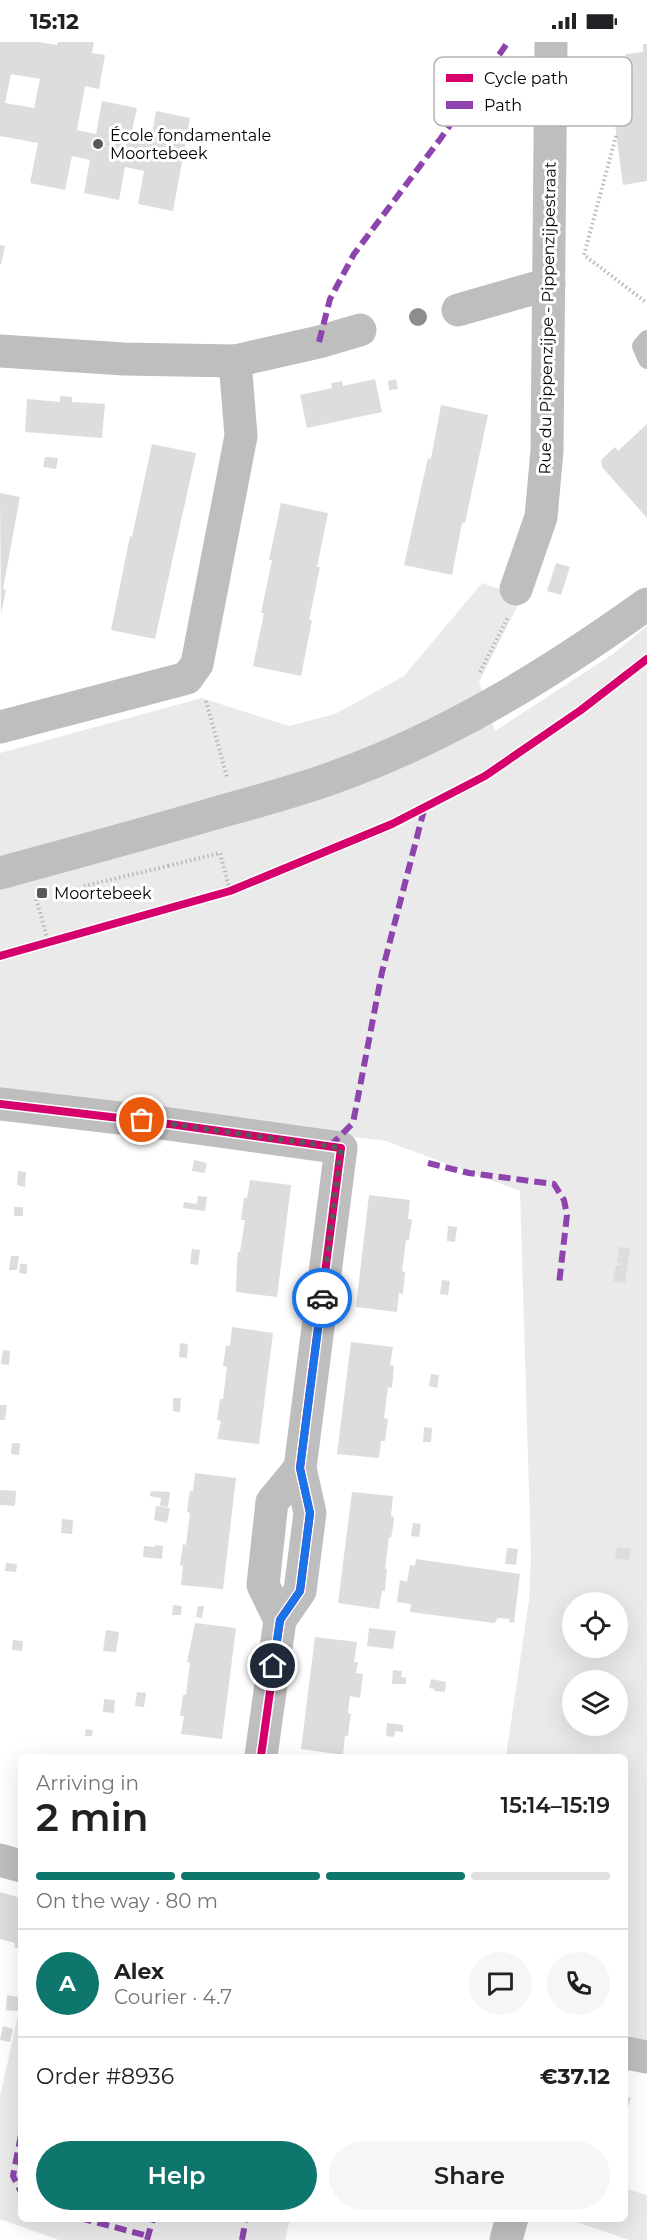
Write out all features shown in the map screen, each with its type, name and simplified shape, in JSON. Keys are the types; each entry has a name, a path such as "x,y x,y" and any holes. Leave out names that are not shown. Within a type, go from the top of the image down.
{"street":[{"name":"Rue du Pippenzijpe - Pippenzijpestraat","path":"551,42 551,57"},
{"name":"Rue du Pippenzijpe - Pippenzijpestraat","path":"516,589 541,517 547,451 550,126"},
{"path":"458,310 549,284"},
{"path":"0,351 124,359 236,361 360,330"},
{"path":"0,727 196,688 196,664 241,436 236,361"},
{"path":"0,873 273,797 335,777 410,746 480,696 576,654 647,604"},
{"path":"0,1104 162,1123 341,1148 300,1468 310,1513 300,1591 280,1620 261,1754"},
{"path":"0,1860 18,1865"},
{"path":"628,2053 647,2058"},
{"path":"506,2240 511,2222"}],"lane":[{"path":"647,339 641,346 647,360"}],"path":[{"path":"616,136 584,255 647,303"},
{"path":"480,696 518,597 516,589"},
{"path":"196,688 230,788"},
{"path":"80,887 168,864 220,854 230,891"},
{"path":"219,894 241,886"},
{"path":"47,896 36,898 48,941"},
{"path":"39,944 60,938"}],"shaded area":[{"path":"482,583 522,597 479,682 495,731 613,654 647,626 647,2043 628,2038 628,1754 506,1754 529,1600 531,1557 520,1191 386,1141 0,1095 0,753 202,698 289,726 335,714 404,676"},
{"path":"18,2015 18,2222 289,2222 285,2240 59,2240 0,2219 0,2097"},
{"path":"628,2190 647,2195 647,2240 629,2240 577,2222 628,2222"}],"building":[{"path":"0,42 38,42 57,45 58,42 94,42 92,53 105,55 99,89 85,86 77,130 96,134 102,101 137,108 130,140 150,144 156,111 190,118 173,211 138,204 144,171 125,167 119,200 84,193 90,160 72,156 65,190 30,183 38,143 0,136","holes":["11,74 40,79 34,108 5,103"]},
{"path":"643,44 647,44 647,181 623,185 615,126 632,126 632,57 624,57 626,54 643,52"},
{"path":"0,245 5,246 1,264 0,264"},
{"path":"375,379 382,412 307,428 300,395 332,388 331,383 342,381 343,386"},
{"path":"396,379 398,389 389,390 388,381"},
{"path":"60,396 72,397 72,402 105,404 102,438 25,432 27,399 60,402"},
{"path":"441,405 488,415 452,575 404,565 428,458 431,459"},
{"path":"647,424 647,518 602,467 601,460 615,447 618,451"},
{"path":"152,444 196,453 155,639 111,630"},
{"path":"45,457 58,458 56,469 43,467"},
{"path":"0,493 20,497 3,589 6,590 1,614"},
{"path":"281,503 328,513 317,567 320,567 301,676 253,666 272,560 269,560"},
{"path":"556,563 570,567 561,595 547,591"},
{"path":"194,1160 207,1163 205,1173 192,1171"},
{"path":"18,1171 26,1172 25,1187 17,1185"},
{"path":"250,1180 291,1185 277,1297 236,1292 238,1252 240,1252 245,1220 241,1220 244,1198 247,1198"},
{"path":"369,1195 410,1200 408,1219 412,1219 409,1240 406,1240 402,1271 405,1272 403,1294 399,1293 397,1312 356,1307"},
{"path":"198,1196 207,1197 205,1211 183,1208 184,1202 197,1204"},
{"path":"14,1207 23,1207 23,1216 14,1216"},
{"path":"448,1226 457,1227 455,1242 447,1241"},
{"path":"619,1247 630,1248 625,1283 613,1281 616,1265 621,1263 617,1263"},
{"path":"192,1249 200,1250 198,1265 190,1264"},
{"path":"11,1256 19,1256 17,1270 9,1270"},
{"path":"20,1264 27,1264 27,1274 19,1273"},
{"path":"442,1280 450,1281 448,1295 440,1294"},
{"path":"232,1327 273,1333 259,1444 217,1439 221,1421 217,1420 220,1399 223,1399 227,1367 223,1366 226,1345 230,1346"},
{"path":"351,1342 393,1347 390,1365 394,1366 392,1388 388,1387 384,1418 388,1419 385,1441 381,1441 379,1458 337,1454"},
{"path":"180,1343 188,1344 187,1358 179,1357"},
{"path":"3,1350 10,1351 9,1365 1,1364"},
{"path":"431,1374 439,1375 437,1388 429,1386"},
{"path":"173,1398 181,1398 180,1412 173,1411"},
{"path":"0,1405 7,1405 5,1420 0,1420"},
{"path":"424,1427 432,1428 431,1442 423,1442"},
{"path":"12,1443 20,1443 19,1455 11,1454"},
{"path":"195,1473 236,1478 223,1589 181,1585 183,1566 180,1565 183,1544 186,1545 190,1513 187,1512 188,1502 190,1491 193,1491"},
{"path":"0,1490 16,1491 15,1506 0,1505"},
{"path":"151,1491 170,1492 168,1507 160,1506 161,1498 150,1496"},
{"path":"352,1492 393,1496 391,1516 394,1517 393,1527 391,1538 389,1537 385,1569 387,1569 385,1591 382,1591 379,1609 338,1603"},
{"path":"156,1506 170,1508 167,1523 154,1520"},
{"path":"62,1519 73,1520 72,1534 61,1533"},
{"path":"413,1523 421,1524 419,1537 411,1536"},
{"path":"155,1545 163,1546 162,1559 143,1557 144,1546 155,1547"},
{"path":"617,1547 631,1549 629,1560 615,1559"},
{"path":"507,1548 518,1549 516,1565 505,1564"},
{"path":"416,1559 520,1574 514,1623 509,1622 509,1619 498,1618 494,1623 410,1612 411,1604 397,1602 400,1580 407,1582 410,1565 415,1566"},
{"path":"6,1563 17,1564 16,1572 5,1571"},
{"path":"173,1605 182,1606 181,1615 172,1615"},
{"path":"198,1606 204,1606 202,1618 196,1617"},
{"path":"195,1623 236,1628 222,1739 181,1734 184,1716 180,1716 183,1695 186,1695 190,1663 187,1662"},
{"path":"369,1628 396,1631 393,1649 367,1646"},
{"path":"106,1630 119,1632 116,1652 103,1651"},
{"path":"315,1637 357,1642 354,1662 358,1662 356,1673 363,1674 360,1698 350,1696 348,1713 351,1714 343,1754 301,1749"},
{"path":"13,1640 23,1641 22,1651 12,1650"},
{"path":"393,1670 402,1671 401,1677 406,1678 406,1684 392,1684"},
{"path":"431,1679 446,1682 445,1692 429,1688"},
{"path":"137,1692 146,1693 144,1707 135,1706"},
{"path":"104,1699 115,1700 114,1713 103,1712"},
{"path":"387,1723 403,1725 403,1732 395,1731 394,1737 386,1736"},
{"path":"86,1729 93,1730 92,1736 85,1736"},
{"path":"0,1892 18,1897 18,1948 14,1947 15,1943 0,1939"},
{"path":"7,1995 18,1997 18,2011 6,2010"},
{"path":"3,2026 13,2029 10,2042 0,2040"}],"marked path":[{"path":"498,57 508,42"},
{"path":"319,342 330,299 354,254 449,126"},
{"path":"330,1146 353,1123 382,972 425,806"},
{"path":"428,1163 469,1173 554,1184 564,1200 567,1215 559,1284"},
{"path":"18,2150 13,2176 18,2186"},
{"path":"95,2222 148,2236"},
{"path":"147,2240 152,2222"},
{"path":"242,2240 245,2222"}],"cycle path":[{"path":"0,956 230,891 392,824 485,776 581,710 647,659"},
{"path":"0,1104 162,1123 341,1148 300,1468 310,1513 300,1591 280,1620 261,1754"}],"way so far":[{"path":"142,1120 341,1148 322,1298"}],"place":[{"name":"École fondamentale Moortebeek","path":"98,144"},
{"name":"Moortebeek","path":"42,893"}],"route":[{"path":"273,1666 280,1620 300,1591 310,1513 300,1468 322,1298"}]}
